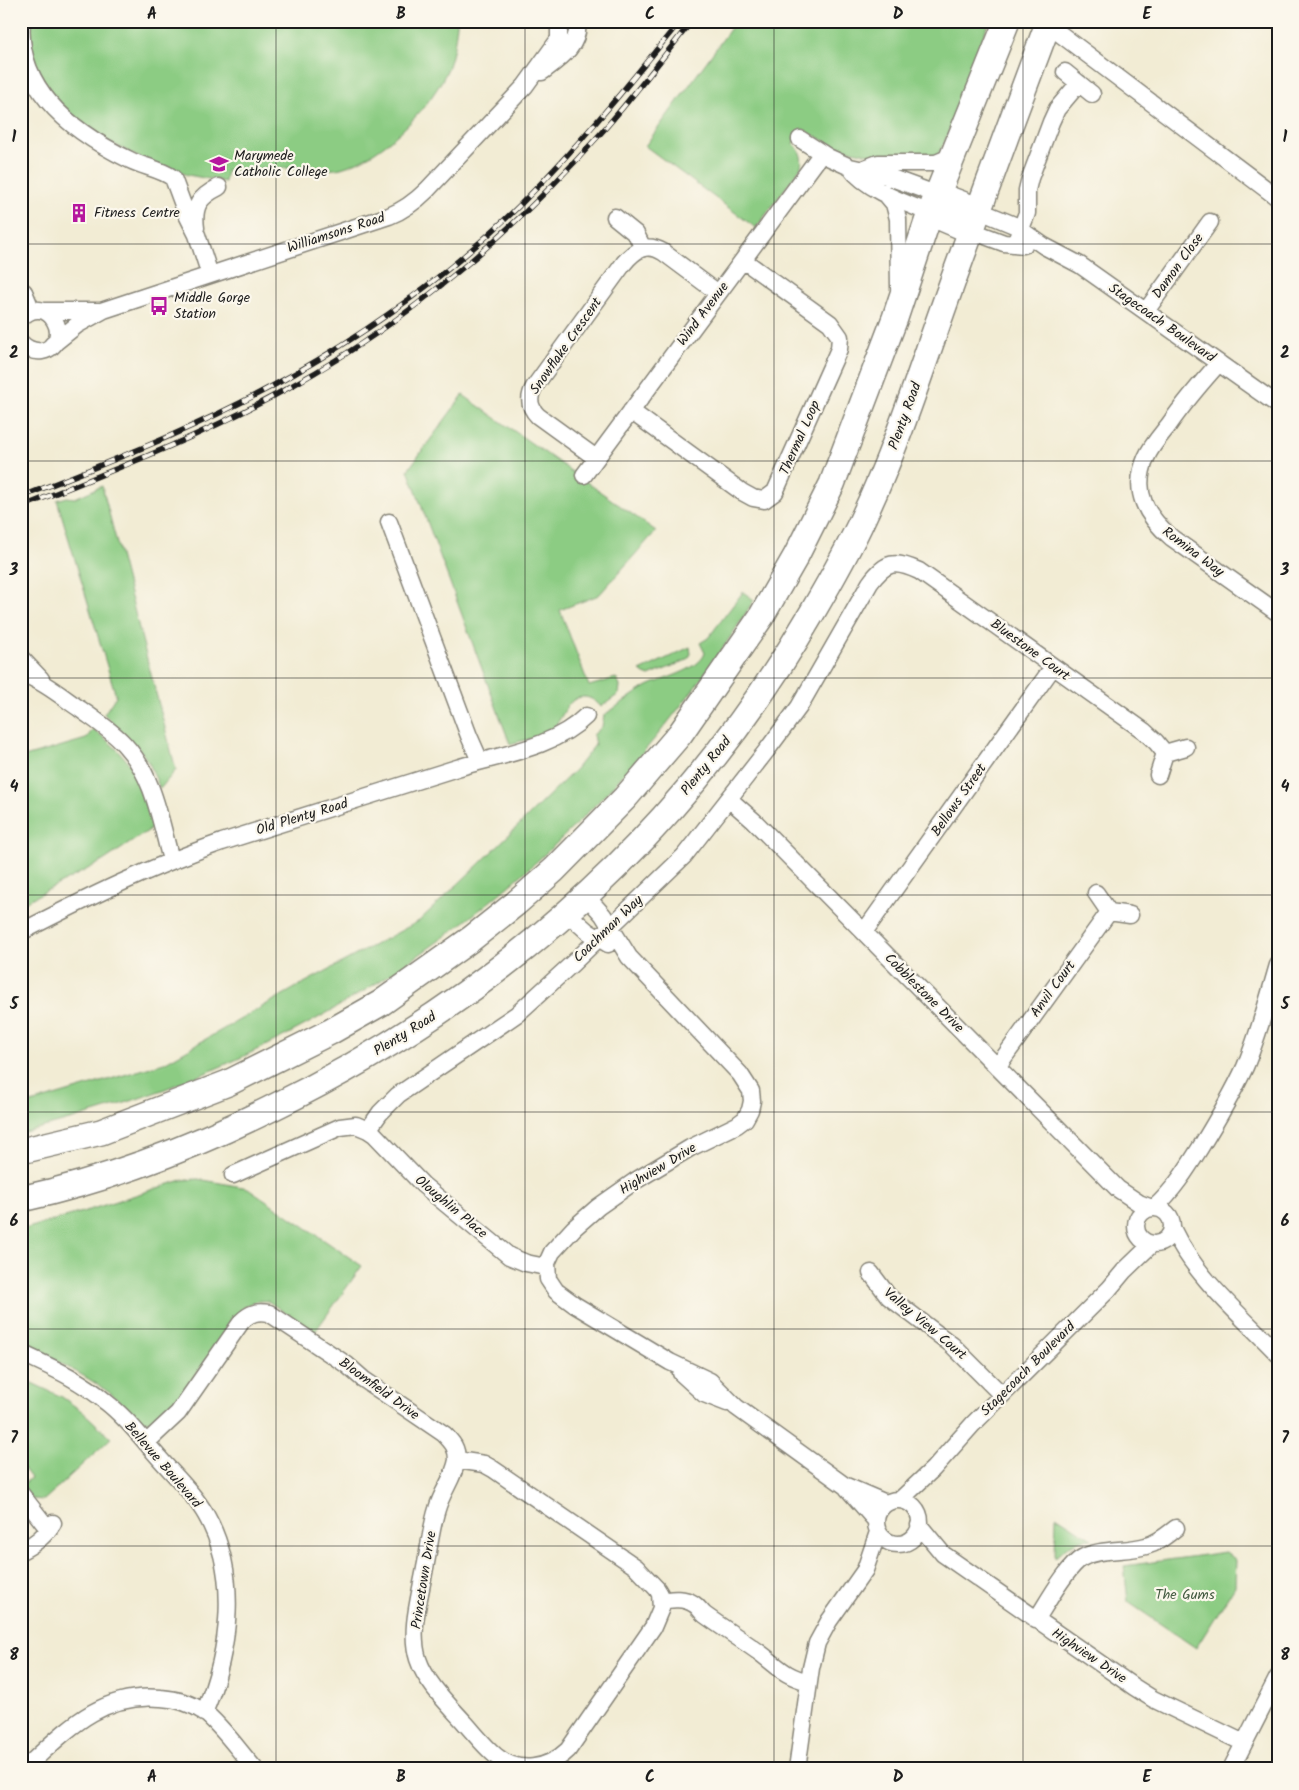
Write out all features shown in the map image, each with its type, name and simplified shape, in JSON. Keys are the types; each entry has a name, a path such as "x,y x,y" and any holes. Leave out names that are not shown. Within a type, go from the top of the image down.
{"highway":[{"path":"21,1151 101,1132 228,1083 330,1032 381,1003 471,939 515,904 586,838 625,798 680,734 761,617 796,556 832,484 901,300 934,204 1007,21"},
{"name":"Plenty Road","path":"21,1199 62,1190 177,1151 234,1127 339,1075 395,1042 444,1010 506,964 586,896 653,829 717,756 766,688 820,599 863,520 898,438 1048,23"},
{"path":"934,204 976,221"}],"street":[{"path":"22,21 21,38 28,70 37,88 47,100 65,118 110,149 130,160 173,178 186,213 197,234 210,275"},
{"name":"Williamsons Road","path":"37,349 104,310 389,216 414,203 525,86 559,39 559,21"},
{"name":"Williamsons Road","path":"525,86 563,56 576,40 578,23"},
{"path":"1048,23 1278,198"},
{"path":"1015,244 1027,213 1027,190 1030,178 1051,122 1057,109 1086,89 1065,72"},
{"path":"800,139 822,154 934,204"},
{"name":"Wind Avenue","path":"584,475 822,154"},
{"path":"857,168 878,163 936,162 953,156"},
{"path":"857,168 862,181 884,192 934,204"},
{"path":"197,234 195,213 197,206 205,196 219,187"},
{"path":"884,192 894,204 898,219 899,291 901,300"},
{"path":"615,217 636,234 643,248 653,247 663,252 718,294"},
{"name":"Stagecoach Boulevard","path":"976,221 1006,220 1020,228 1044,246 1080,265 1278,405"},
{"name":"Stagecoach Boulevard","path":"976,221 1004,243 1044,246"},
{"name":"Damon Close","path":"1146,311 1210,222"},
{"name":"Snowflake Crescent","path":"596,458 538,416 530,407 529,397 534,387 624,264 635,251 643,248"},
{"name":"Thermal Loop","path":"631,411 742,492 753,498 764,500 775,492 839,349 840,337 830,323 743,260"},
{"path":"21,291 24,292 32,314 51,315 58,326 57,338 37,349 27,348 21,342"},
{"name":"Williamsons Road","path":"32,314 104,310"},
{"name":"Romina Way","path":"1214,360 1146,457 1140,477 1144,503 1149,515 1166,533 1278,613"},
{"path":"389,522 462,718 480,761"},
{"name":"Bluestone Court","path":"886,565 898,563 919,571 1144,731 1165,753"},
{"name":"Coachman Way","path":"368,1130 380,1113 398,1095 517,1014 605,933 684,856 799,707 870,583 877,572 886,565"},
{"path":"21,658 46,684 111,732 134,756 142,767 153,794 171,860"},
{"name":"Bellows Street","path":"864,932 1053,667"},
{"path":"21,673 46,684"},
{"name":"Old Plenty Road","path":"21,932 104,890 171,860 480,761 547,742 569,731 586,716"},
{"path":"1158,775 1165,753 1186,747"},
{"name":"Cobblestone Drive","path":"729,799 754,821 1118,1189 1139,1203 1153,1208"},
{"path":"1096,893 1109,912 1130,915"},
{"name":"Highview Drive","path":"546,1267 549,1258 557,1246 598,1207 635,1181 682,1153 737,1125 748,1116 752,1106 751,1091 740,1074 605,933 603,915 586,896"},
{"name":"Highview Drive","path":"567,912 587,931 605,933"},
{"name":"Anvil Court","path":"997,1067 1109,912"},
{"path":"1196,1268 1170,1251 1141,1239 1136,1227 1137,1220 1142,1212 1153,1208 1167,1196 1187,1169 1209,1133 1245,1067 1259,1029 1278,965"},
{"path":"233,1175 340,1127 356,1125 368,1130"},
{"name":"Oloughlin Place","path":"368,1130 423,1185 509,1256 520,1261 546,1267"},
{"path":"1154,1244 1165,1241 1171,1233 1176,1201 1187,1169"},
{"name":"Cobblestone Drive","path":"1118,1189 1132,1211 1136,1227"},
{"path":"1153,1208 1164,1211 1171,1220 1180,1245 1196,1268 1278,1354"},
{"name":"Stagecoach Boulevard","path":"1124,1270 1133,1249 1136,1227"},
{"name":"Stagecoach Boulevard","path":"893,1502 933,1469 973,1424 1109,1289 1124,1270 1154,1244"},
{"path":"546,1267 551,1285 564,1297 670,1362 704,1394 736,1407 844,1485 877,1526 886,1541 902,1544"},
{"name":"Valley View Court","path":"871,1273 886,1293 952,1345 1002,1395"},
{"name":"Bloomfield Drive","path":"146,1443 178,1413 242,1321 251,1313 263,1312 275,1315 444,1434 457,1449 457,1460"},
{"name":"Bellevue Boulevard","path":"21,1353 66,1375 99,1396 120,1414 193,1495 206,1515 220,1547 228,1578 228,1604 226,1628 214,1688 198,1709"},
{"path":"457,1460 484,1464 493,1469 636,1567 667,1602 703,1614 762,1655 810,1675"},
{"name":"Princetown Drive","path":"457,1460 456,1471 441,1496 434,1521 416,1625 415,1646 418,1660 430,1682 500,1760 522,1768 535,1768 565,1763 568,1750 653,1627 660,1608 667,1602"},
{"name":"Stagecoach Boulevard","path":"918,1518 933,1469"},
{"path":"844,1485 893,1502 913,1506 918,1518 915,1536 865,1570"},
{"path":"21,1494 51,1527 29,1547 21,1551"},
{"path":"797,1769 810,1675 817,1644 822,1632 865,1570 881,1508 893,1502"},
{"name":"Highview Drive","path":"918,1518 943,1554 1036,1620 1153,1699 1244,1743"},
{"path":"1036,1620 1070,1570 1081,1558 1099,1553 1145,1547 1158,1541 1176,1528"},
{"name":"Highview Drive","path":"902,1544 943,1554"},
{"path":"1231,1769 1278,1677"},
{"path":"24,1769 74,1724 102,1707 118,1701 154,1697 170,1699 198,1709 255,1769"}],"green space":[{"path":"28,21 457,21 457,25 449,66 431,97 405,128 373,153 357,162 337,169 227,170 225,182 188,175 149,163 95,134 53,99 34,63 27,28"},
{"path":"736,21 989,21 944,144 938,154 933,157 865,154 835,145 803,129 793,143 802,160 801,167 756,228 645,146"},
{"path":"463,395 656,531 599,595 560,610 589,686 616,678 620,686 619,694 601,707 590,698 585,697 573,700 555,726 547,733 510,744 408,470"},
{"path":"102,486 176,770 160,789 150,765 141,751 104,714 116,696 57,500 67,497 75,498"},
{"path":"743,592 754,600 705,673 652,742 594,806 532,866 465,921 395,972 320,1017 242,1057 188,1080 133,1100 78,1118 21,1133 21,1106 164,1063 302,984 419,921 576,769 595,745 593,735 602,727 604,715 646,687 696,665 705,653 700,643 708,638"},
{"path":"690,647 691,654 687,660 649,676 640,671"},
{"path":"93,729 118,751 134,771 140,782 154,827 103,861 21,904 21,758 86,739"},
{"path":"198,1179 248,1188 362,1266 314,1333 268,1301 255,1302 243,1307 173,1408 158,1420 141,1420 131,1414 110,1393 89,1379 21,1343 21,1230 182,1180"},
{"path":"21,1378 62,1397 83,1412 111,1438 44,1500 32,1499 22,1485 31,1478 21,1465"},
{"path":"1056,1516 1092,1539 1071,1544 1055,1558"},
{"name":"The Gums","path":"1226,1552 1236,1560 1235,1586 1196,1648 1128,1602 1124,1566"}],"railway":[{"path":"21,497 160,440 228,409 294,374 383,318 440,276 519,206 602,116 680,21"},
{"path":"21,507 160,450 229,419 337,359 419,303 497,238 568,169 613,119 692,21"}],"place":[{"name":"Marymede Catholic College","path":"219,164"},
{"name":"Fitness Centre","path":"79,213"},
{"name":"Middle Gorge Station","path":"159,306"}]}
